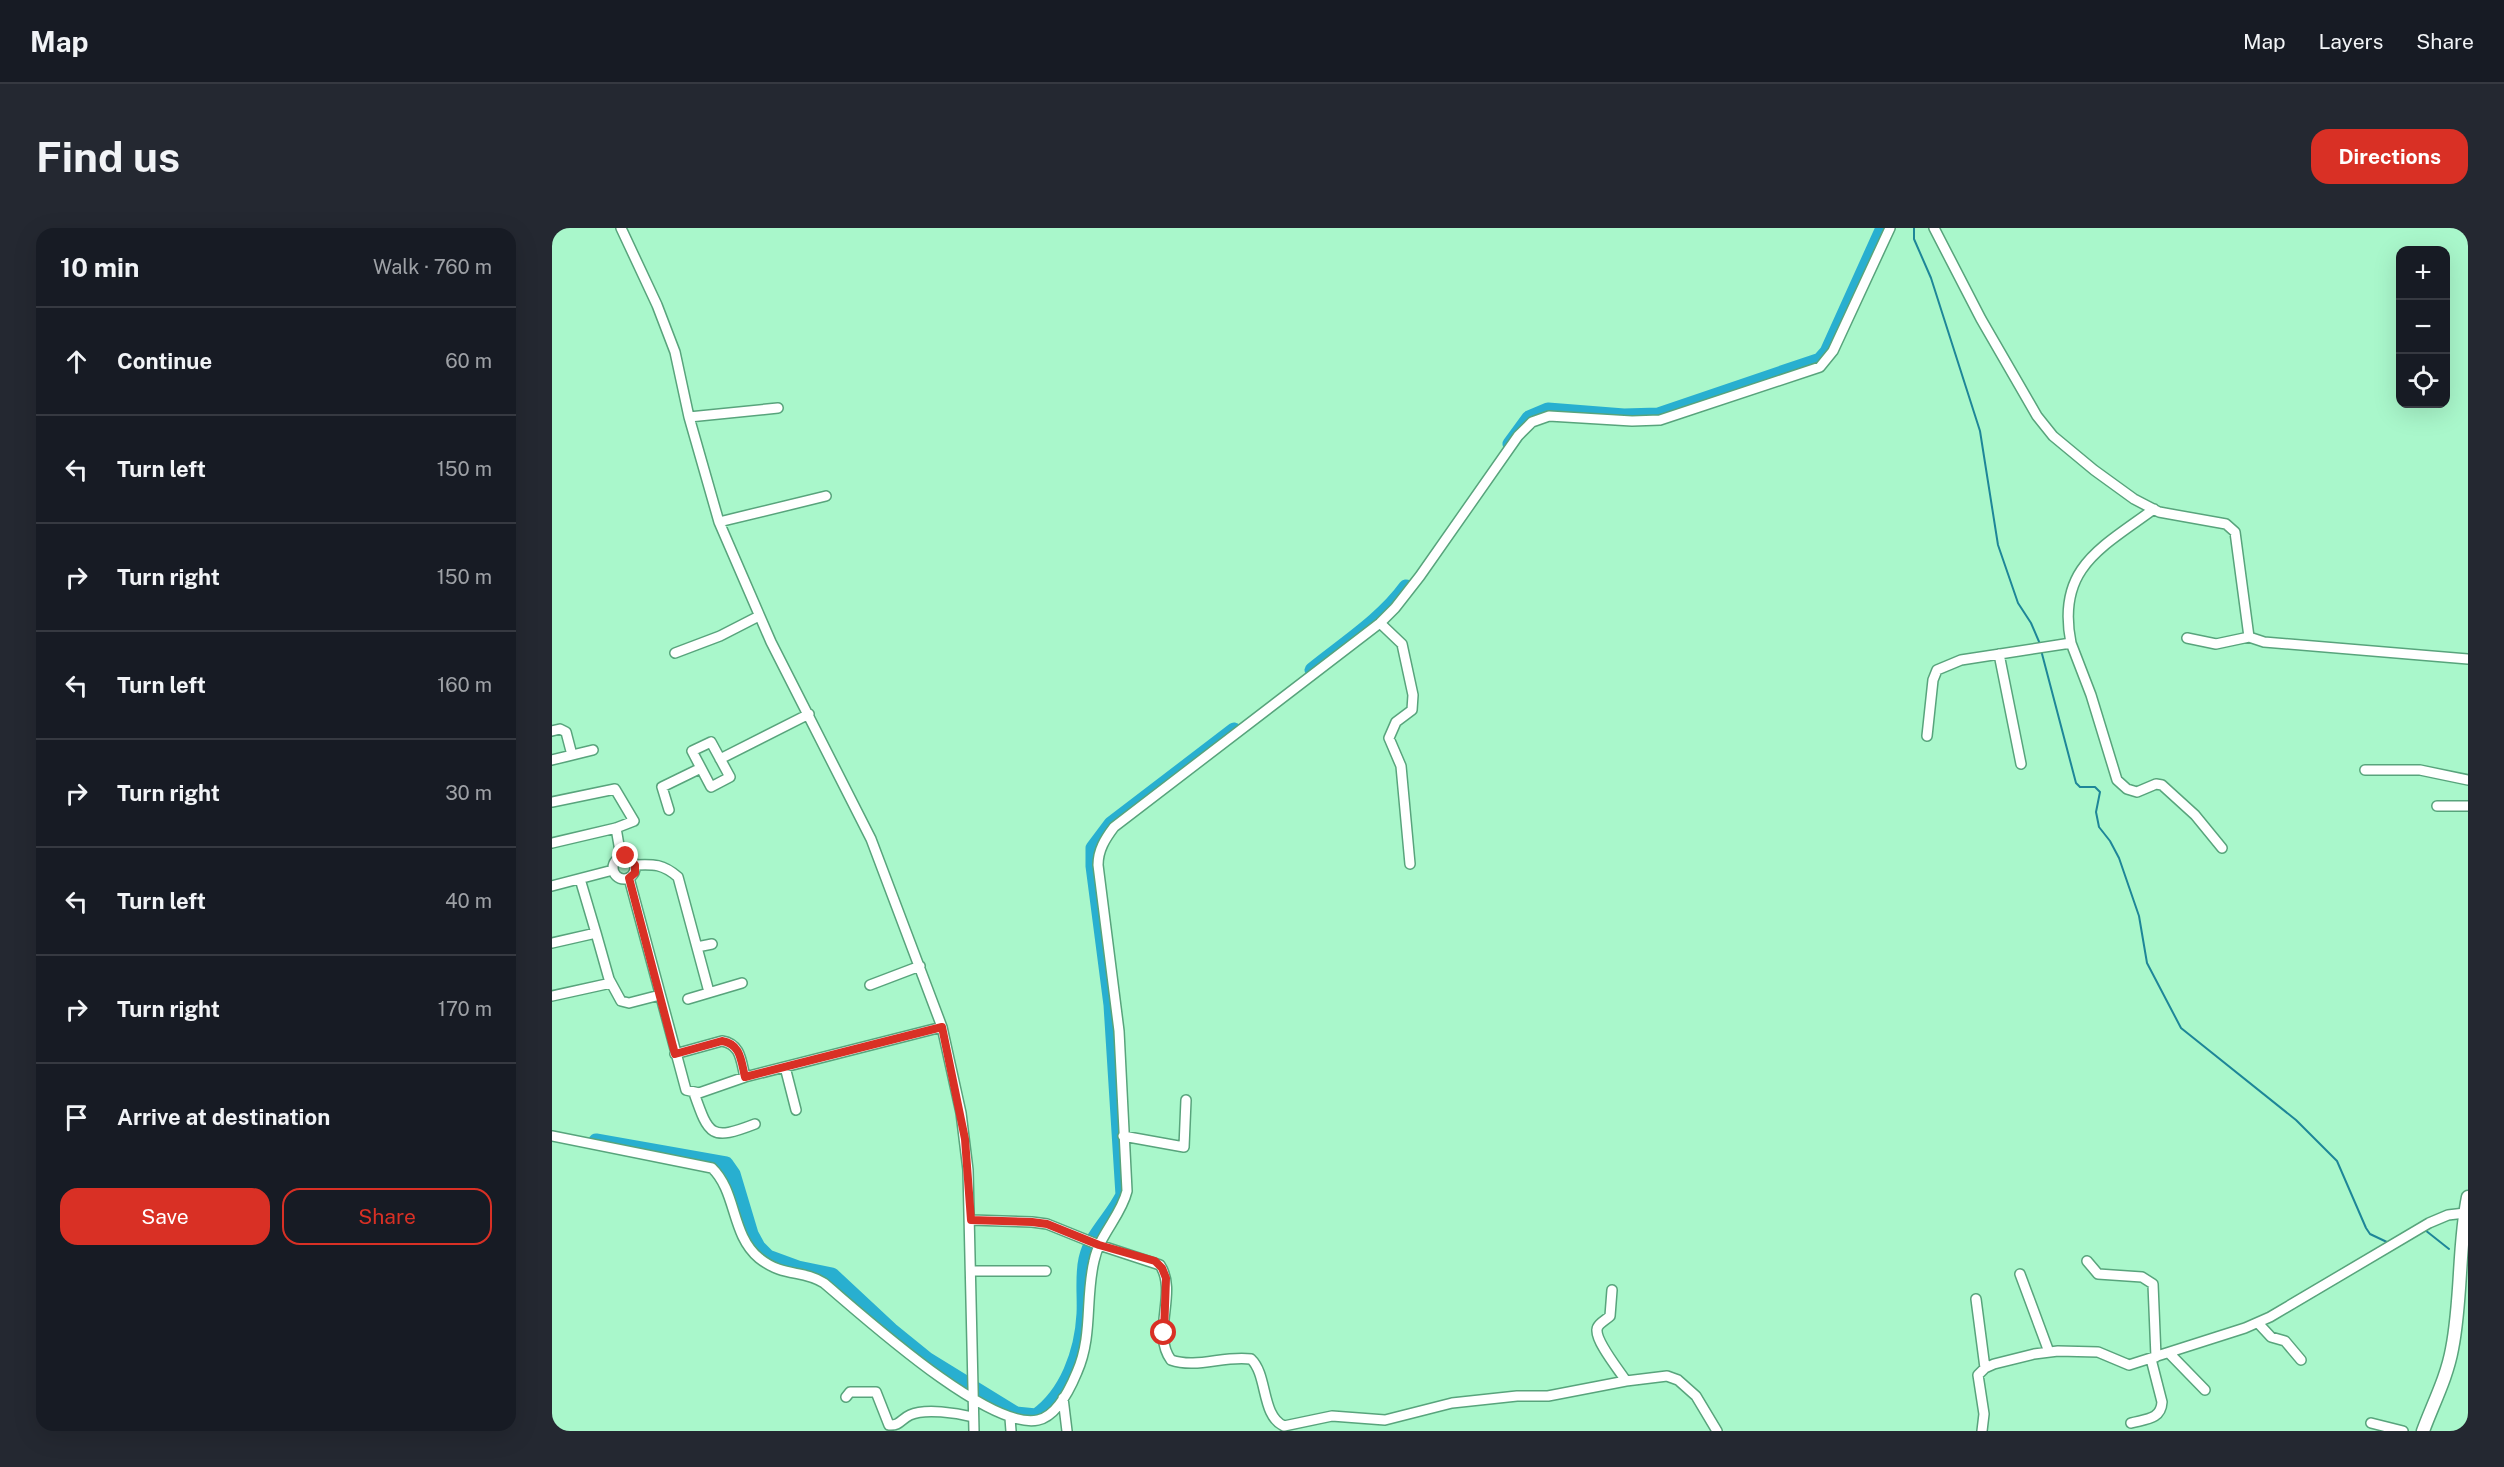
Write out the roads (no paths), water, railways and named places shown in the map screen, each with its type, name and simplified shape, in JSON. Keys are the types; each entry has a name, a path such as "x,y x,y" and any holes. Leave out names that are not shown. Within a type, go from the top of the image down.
{"main road":[{"path":"2423,1431 2444,1378 2452,1350 2468,1197"}],"street":[{"path":"621,228 675,352 689,417 719,522 759,616 871,839 942,1027 964,1131 971,1220 974,1431"},
{"path":"552,1136 712,1168 722,1179 742,1238 758,1257 777,1270 824,1282 918,1361 1010,1418 1027,1422 1046,1417 1063,1398 1076,1375 1085,1350 1093,1242 1125,1198 1119,1030 1098,865 1102,845 1114,827 1380,623 1420,576 1518,436 1532,422 1549,416 1632,421 1660,420 1820,367 1833,351 1890,228"},
{"path":"1934,228 1981,319 2044,426 2094,470 2134,499 2154,509 2226,524 2235,532 2249,637"},
{"path":"689,417 778,408"},
{"path":"719,522 826,496"},
{"path":"2154,509 2102,547 2075,578 2068,598 2071,643 2091,695 2117,780 2127,789 2137,792 2156,784 2164,786 2195,815 2222,848"},
{"path":"675,653 720,636 759,616"},
{"path":"1380,623 1402,644 1413,695 1412,710 1396,722 1389,738 1401,766 1410,864"},
{"path":"2187,638 2216,644 2249,637 2264,642 2468,659"},
{"path":"1927,736 1936,670 1961,660 2071,643"},
{"path":"1999,654 2021,764"},
{"path":"720,759 809,714"},
{"path":"552,731 560,729 566,732 572,755"},
{"path":"711,742 729,777 711,787 701,768 692,751 711,742"},
{"path":"552,760 593,750"},
{"path":"669,810 662,788 701,768"},
{"path":"2365,770 2420,770 2468,780"},
{"path":"552,802 615,789 634,821 616,828 552,843"},
{"path":"2437,806 2468,806"},
{"path":"616,828 621,857"},
{"path":"621,857 630,858 635,865 635,873 629,878 619,878 613,870 614,864 621,857"},
{"path":"635,865 663,865 678,877 709,992"},
{"path":"552,886 613,870"},
{"path":"629,878 686,1090 694,1093 745,1077 942,1027"},
{"path":"580,879 611,982 624,1002 629,1003 660,995"},
{"path":"552,943 596,933"},
{"path":"697,947 712,944"},
{"path":"870,985 920,966"},
{"path":"552,996 611,982"},
{"path":"688,999 742,983"},
{"path":"675,1054 722,1041 730,1042 738,1048 745,1077"},
{"path":"784,1067 796,1110"},
{"path":"694,1093 704,1121 714,1132 723,1134 754,1124"},
{"path":"1123,1136 1184,1147 1185,1100"},
{"path":"1982,1431 1984,1414 1978,1375 1985,1368 2049,1352 2098,1352 2129,1365 2169,1353 2258,1323 2440,1218 2465,1213"},
{"path":"971,1220 1032,1222 1064,1229 1093,1242 1155,1261 1162,1268 1167,1284 1164,1333 1167,1354 1171,1360 1190,1364 1214,1360 1251,1359 1260,1372 1266,1399 1275,1420 1284,1429 1332,1416 1385,1420 1452,1402 1517,1396 1548,1396 1626,1381 1667,1377 1678,1380 1696,1396 1717,1431"},
{"path":"2087,1261 2098,1274 2142,1277 2153,1284 2153,1358 2162,1410 2154,1417 2131,1423"},
{"path":"971,1271 1047,1271"},
{"path":"2020,1274 2049,1352"},
{"path":"1612,1290 1610,1316 1597,1326 1597,1330 1600,1340 1626,1381"},
{"path":"1976,1299 1985,1368"},
{"path":"2258,1323 2271,1337 2285,1341 2301,1360"},
{"path":"2169,1353 2205,1390"},
{"path":"846,1397 850,1392 876,1392 888,1425 897,1425 910,1415 923,1413 973,1417"},
{"path":"1063,1398 1067,1431"},
{"path":"1010,1418 1011,1431"},
{"path":"2371,1423 2403,1431"}],"waterway":[{"path":"1510,444 1529,418 1548,410 1624,416 1658,415 1820,360 1827,352 1883,228"},
{"path":"1914,228 1914,239 1931,278 1980,431 1998,545 2018,603 2031,623 2040,644"},
{"path":"1312,670 1374,621 1406,587"},
{"path":"2041,650 2076,783 2080,787 2095,787 2100,792 2096,812 2099,827 2119,858 2139,916 2147,963 2181,1028 2296,1120 2337,1161 2366,1228 2370,1234 2389,1243"},
{"path":"596,1141 726,1164 733,1174 751,1234 758,1247 768,1257 798,1268 832,1275 891,1330 928,1360 1016,1414 1036,1416 1056,1396 1071,1371 1083,1328 1086,1259 1097,1233 1123,1195 1111,1005 1093,866 1093,848 1111,824 1234,730"},
{"path":"2425,1230 2449,1249"}]}
